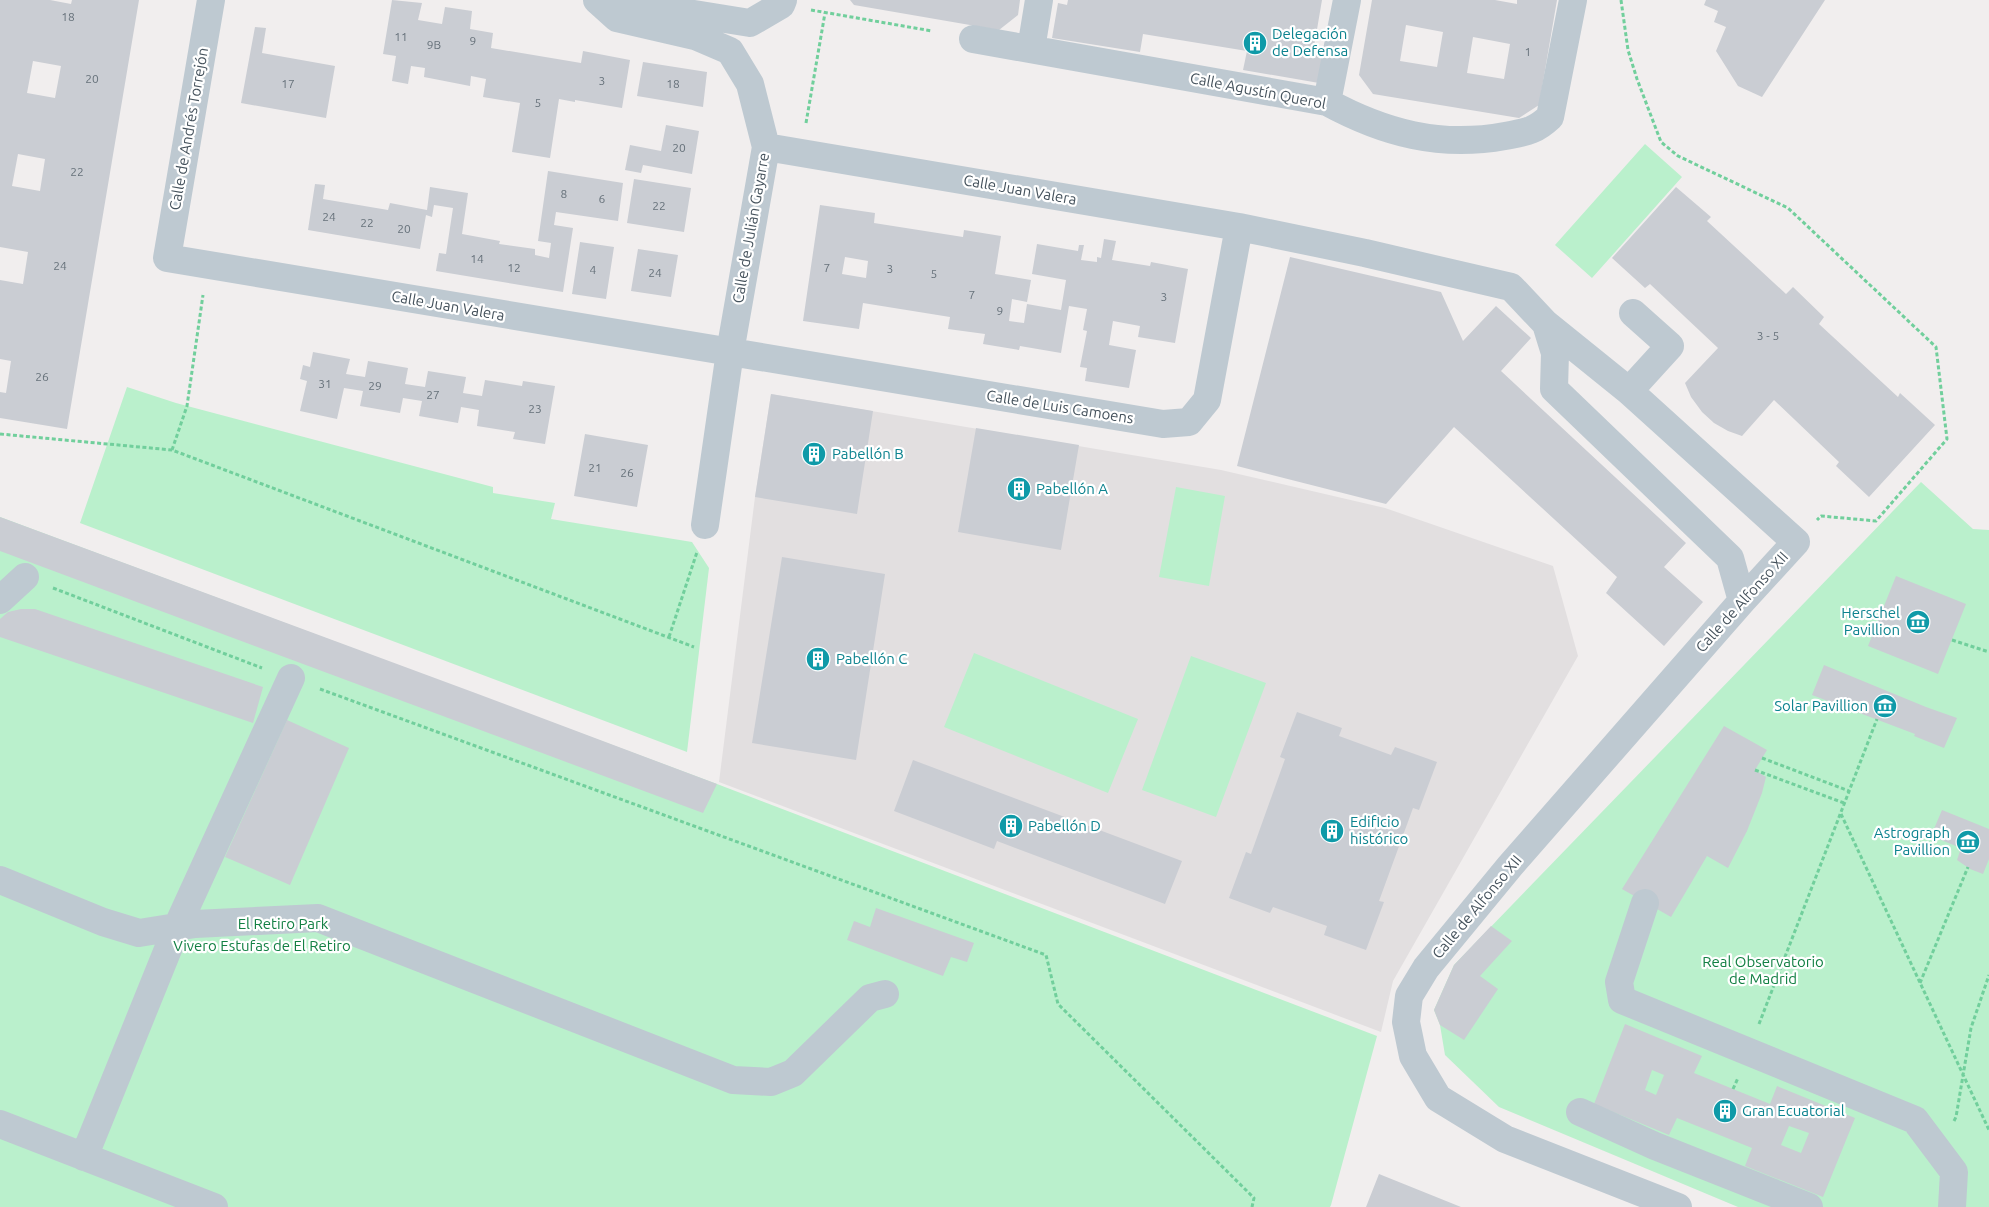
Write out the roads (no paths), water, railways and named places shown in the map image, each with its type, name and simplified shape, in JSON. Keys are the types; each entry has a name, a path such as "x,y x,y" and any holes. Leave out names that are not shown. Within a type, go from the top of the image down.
{"street":[{"name":"Calle de Andrés Torrejón","path":"166,258 211,0"},
{"name":"Calle de Julián Gayarre","path":"597,0 617,18 695,36 730,51 750,84 766,147 730,352 705,525"},
{"path":"606,0 750,23 780,5 783,0"},
{"path":"1031,49 1039,0"},
{"path":"1327,102 1347,0"},
{"name":"Calle Agustín Querol","path":"974,39 1327,102 1357,119 1389,130 1422,138 1456,141 1490,139 1539,128 1550,117 1572,0"},
{"name":"Calle Juan Valera","path":"766,147 1239,227 1365,253 1511,287 1546,324 1629,391 1796,542"},
{"name":"Calle de Luis Camoens","path":"730,352 1163,424 1189,422 1207,400 1239,227"},
{"name":"Calle Juan Valera","path":"166,258 730,352"},
{"path":"1629,391 1670,346 1633,312"},
{"path":"1546,324 1555,353 1554,389 1730,558 1742,601"},
{"name":"Calle de Alfonso XII","path":"1678,1207 1505,1140 1438,1098 1413,1056 1406,1022 1409,996 1426,968 1492,888 1742,601 1796,542"},
{"path":"0,600 25,577"},
{"path":"84,1157 177,927 291,678"},
{"path":"0,880 103,922 140,933 195,924 318,918 733,1080 771,1082 793,1073 870,998 885,994"},
{"path":"1646,903 1619,982 1622,1000 1915,1120 1954,1172 1952,1207"},
{"path":"1580,1112 1655,1146 1809,1207"},
{"path":"0,1124 214,1207"}],"place":[{"name":"Delegación de Defensa","path":"1255,43"},
{"name":"Pabellón B","path":"814,454"},
{"name":"Pabellón A","path":"1019,489"},
{"name":"Herschel Pavillion","path":"1918,622"},
{"name":"Pabellón C","path":"818,659"},
{"name":"Solar Pavillion","path":"1885,706"},
{"name":"Pabellón D","path":"1011,826"},
{"name":"Edificio histórico","path":"1332,831"},
{"name":"Astrograph Pavillion","path":"1968,842"},
{"name":"Gran Ecuatorial","path":"1725,1111"}],"park label":[{"name":"El Retiro Park","path":"283,924"},
{"name":"Vivero Estufas de El Retiro","path":"262,946"},
{"name":"Real Observatorio de Madrid","path":"1763,970"}]}
